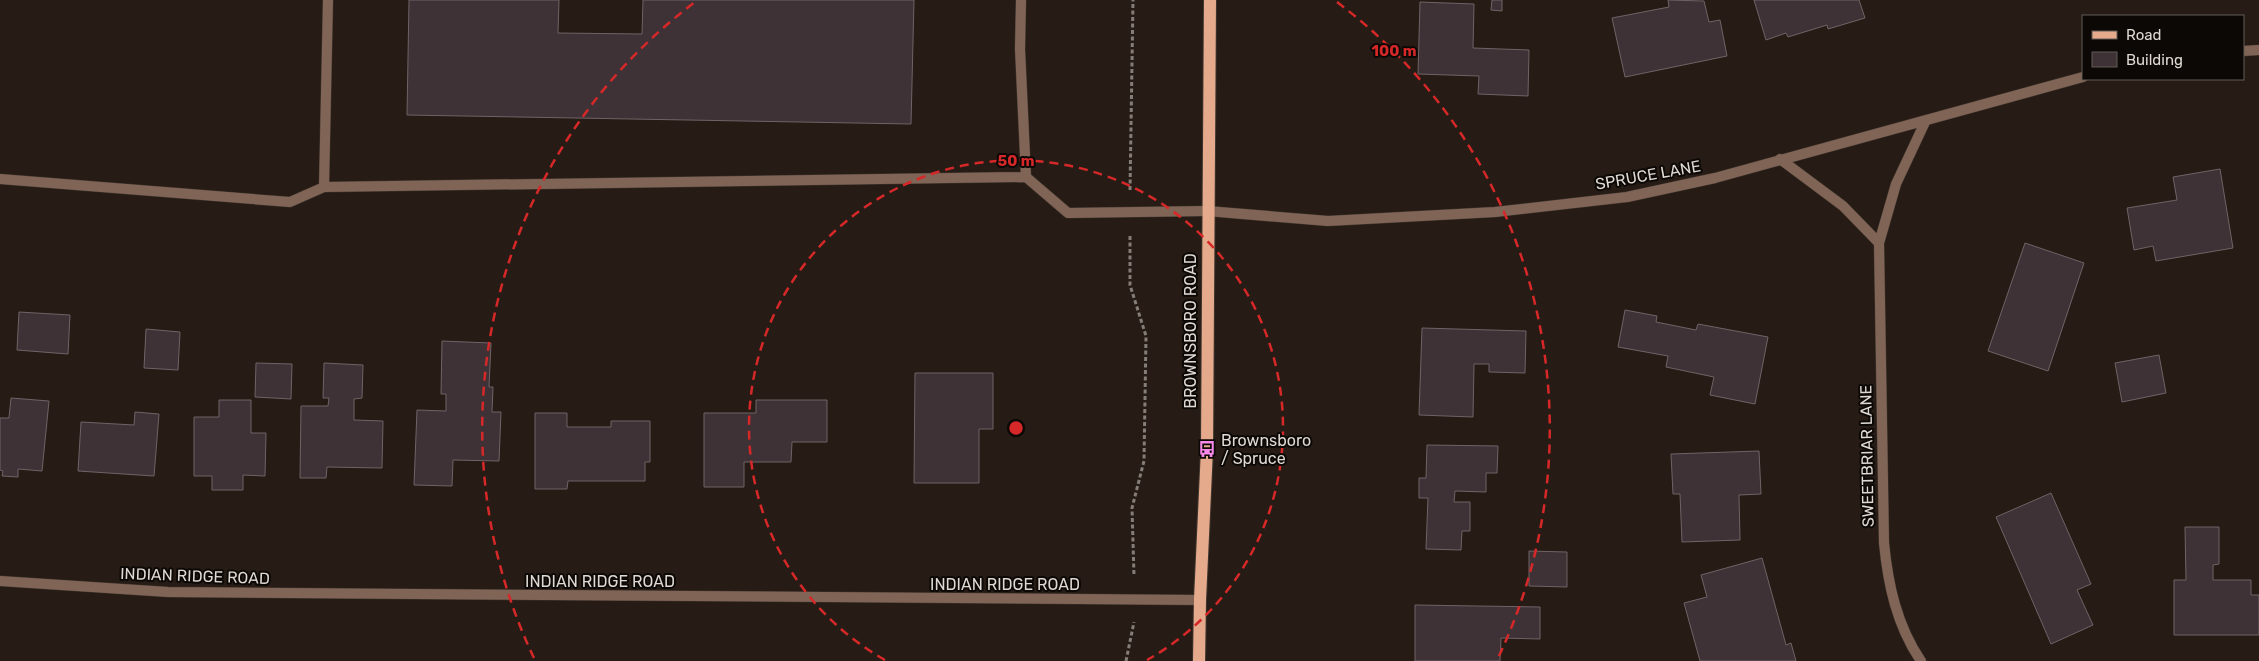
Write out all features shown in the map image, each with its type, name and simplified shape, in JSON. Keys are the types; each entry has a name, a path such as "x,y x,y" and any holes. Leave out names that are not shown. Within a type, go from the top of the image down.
{"main road":[{"name":"BROWNSBORO ROAD","path":"1199,661 1206,449 1210,0"}],"street":[{"path":"324,187 328,0"},
{"path":"0,179 290,202 324,187 1026,177 1020,49 1021,0"},
{"path":"2244,52 2259,50"},
{"name":"SPRUCE LANE","path":"1026,177 1068,213 1207,211 1328,221 1495,212 1627,196 1715,178 2082,77"},
{"name":"SWEETBRIAR LANE","path":"1921,661 1903,628 1888,580 1884,543 1879,242 1896,184 1926,120"},
{"path":"1780,159 1843,206 1879,242"},
{"name":"INDIAN RIDGE ROAD","path":"0,581 168,592 1200,600"}],"path":[{"path":"1126,661 1134,622 1132,508 1144,461 1146,336 1130,285 1133,0"}],"building":[{"path":"409,0 559,0 558,33 642,34 643,0 914,0 911,124 407,115"},
{"path":"1492,0 1502,0 1502,11 1491,10"},
{"path":"1668,0 1704,1 1709,22 1720,20 1727,56 1625,77 1612,18 1669,7"},
{"path":"1754,0 1859,0 1865,18 1828,29 1827,25 1788,37 1786,33 1766,40"},
{"path":"1420,2 1474,4 1473,48 1529,50 1528,96 1478,94 1479,76 1418,74"},
{"path":"2220,169 2233,248 2156,261 2153,246 2134,250 2127,208 2177,200 2173,177"},
{"path":"2025,243 2084,263 2048,371 1988,351"},
{"path":"1625,310 1657,316 1656,322 1696,330 1698,324 1768,337 1755,404 1710,395 1714,377 1666,367 1668,356 1618,347"},
{"path":"19,312 70,315 68,354 17,350"},
{"path":"1422,328 1526,331 1525,373 1489,372 1489,364 1474,364 1473,417 1419,415"},
{"path":"146,329 180,332 178,370 144,368"},
{"path":"442,341 491,343 489,387 493,387 492,412 501,412 499,461 453,460 452,486 414,485 417,410 446,411 446,394 441,394"},
{"path":"2159,355 2166,393 2122,402 2115,363"},
{"path":"256,363 292,364 291,399 255,397"},
{"path":"324,363 363,365 362,398 354,399 354,420 383,421 382,468 327,467 326,478 300,478 301,406 328,406 329,398 323,398"},
{"path":"915,373 993,373 993,429 979,429 979,483 914,483"},
{"path":"11,398 49,401 42,471 18,469 18,477 2,476 3,471 0,470 0,418 9,418"},
{"path":"219,400 251,400 251,433 266,433 265,476 243,475 243,490 212,490 212,476 194,476 194,417 219,417"},
{"path":"756,400 827,400 827,442 792,442 791,462 744,462 744,487 704,487 704,413 756,413"},
{"path":"135,412 159,414 154,476 78,471 81,422 134,425"},
{"path":"535,413 567,413 567,427 611,427 611,421 650,421 650,462 645,462 645,481 568,481 567,489 535,489"},
{"path":"1427,445 1498,446 1497,473 1486,473 1486,492 1455,491 1454,502 1470,502 1470,531 1462,531 1461,550 1426,549 1428,498 1419,498 1419,478 1426,478"},
{"path":"1759,451 1761,494 1739,495 1740,540 1682,542 1680,494 1673,494 1671,454"},
{"path":"2051,493 2091,584 2077,590 2093,625 2051,644 1996,517"},
{"path":"2185,527 2219,527 2219,564 2213,565 2213,580 2251,580 2251,595 2259,595 2259,635 2174,635 2174,580 2186,580"},
{"path":"1529,551 1567,552 1567,587 1529,586"},
{"path":"1762,558 1786,645 1791,643 1796,661 1700,661 1684,603 1707,597 1701,575"},
{"path":"1415,605 1540,607 1540,639 1501,638 1500,661 1415,661"}],"place":[{"name":"Brownsboro / Spruce","path":"1207,449"}]}
